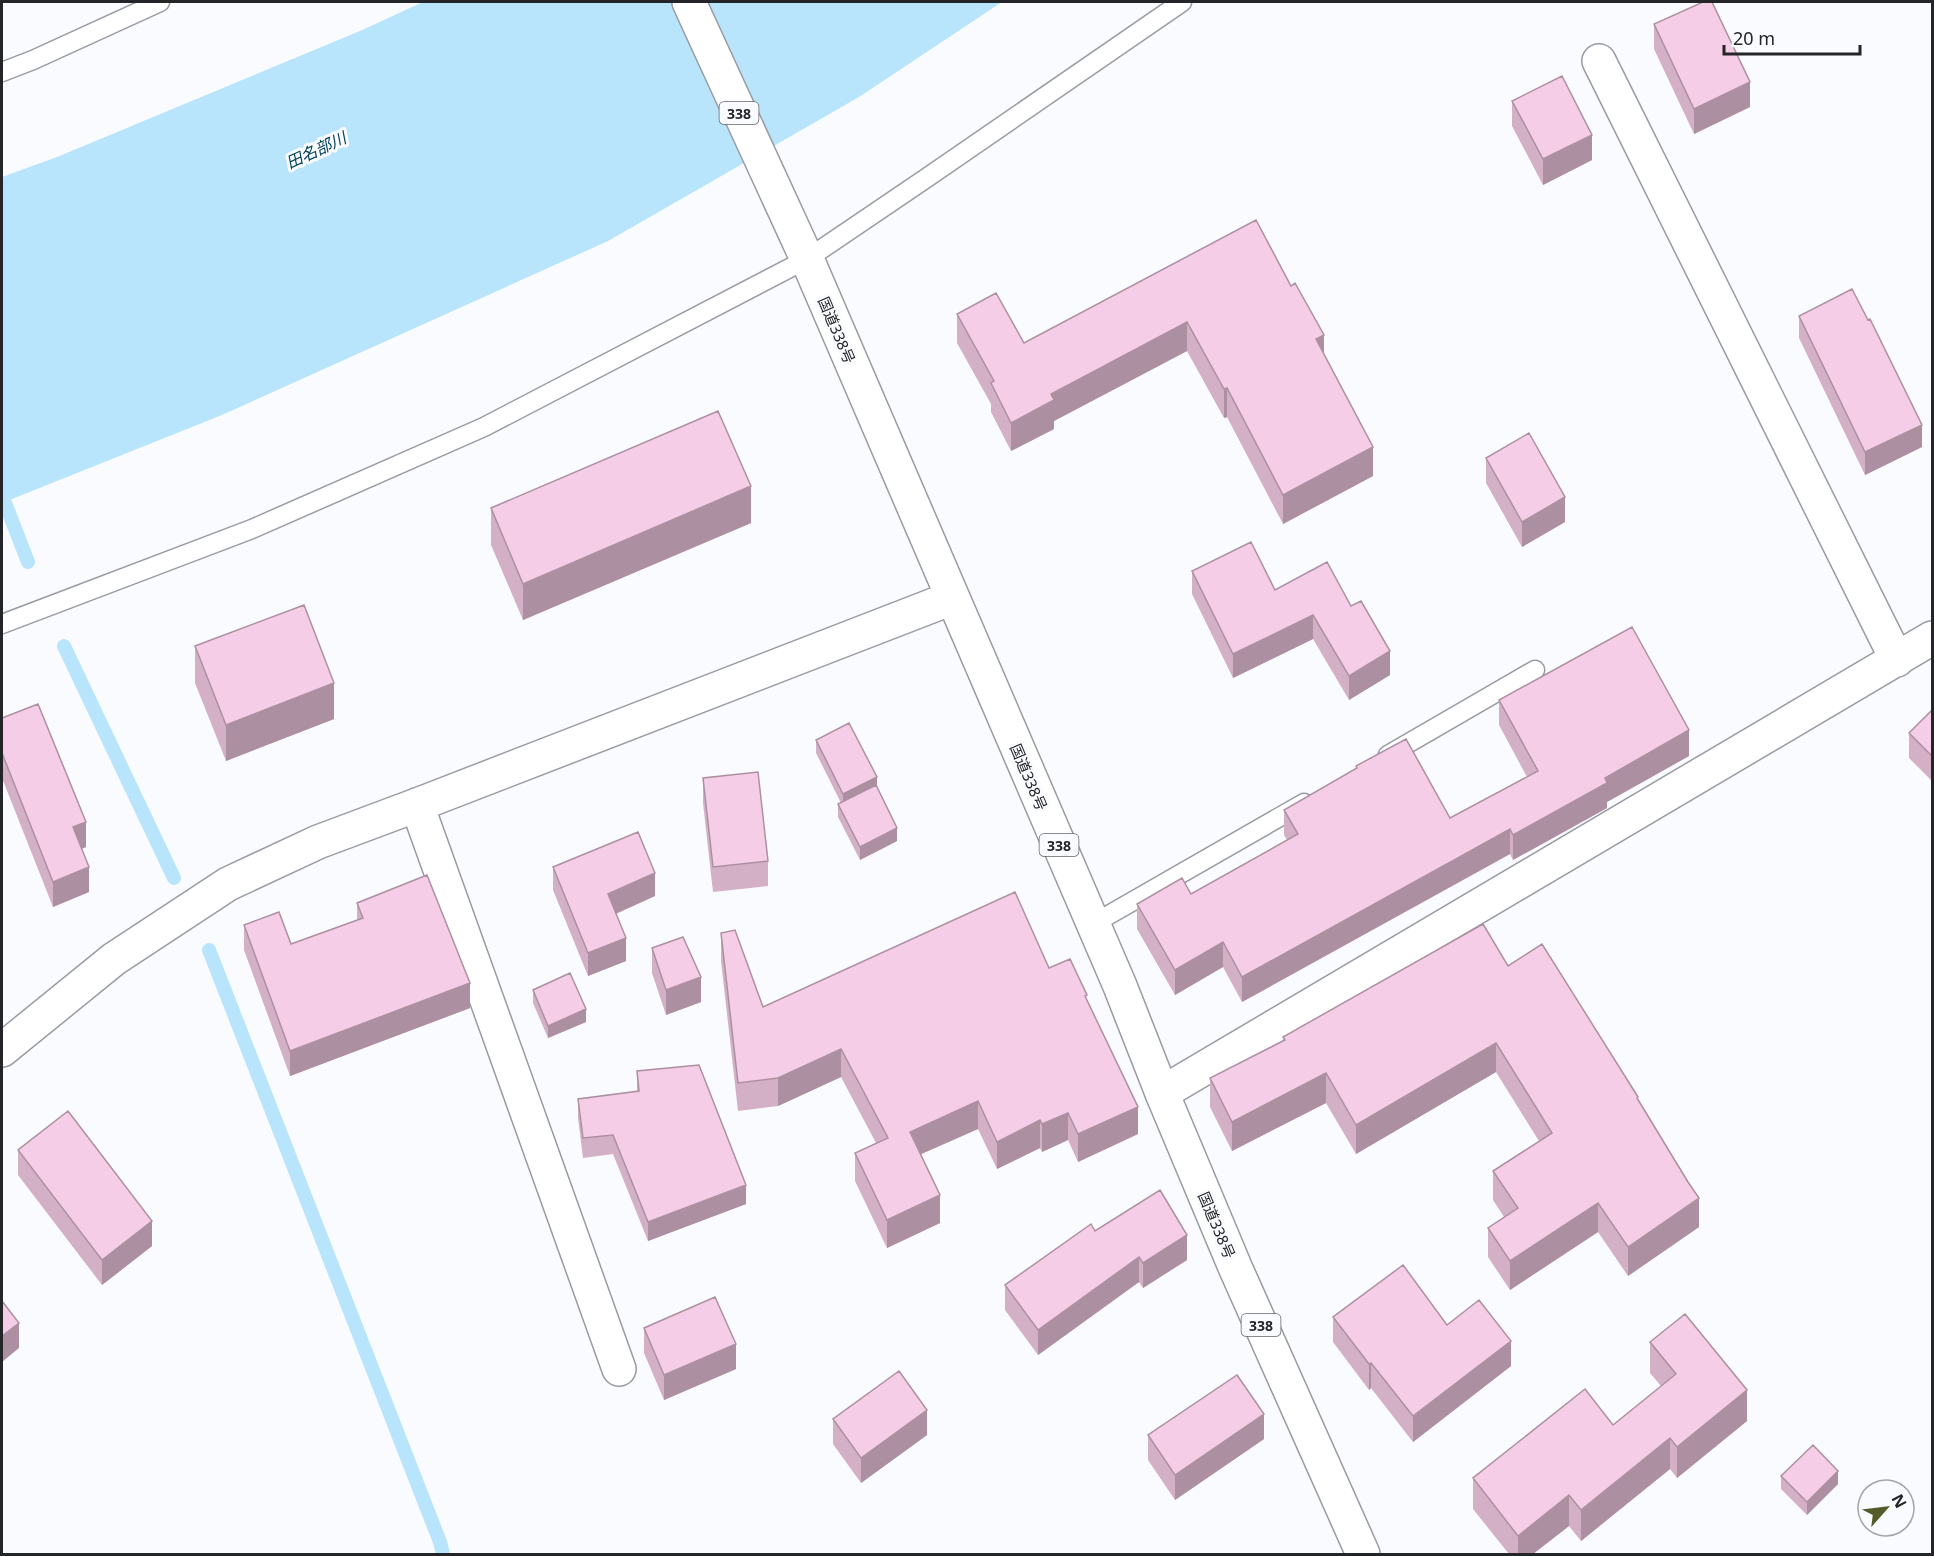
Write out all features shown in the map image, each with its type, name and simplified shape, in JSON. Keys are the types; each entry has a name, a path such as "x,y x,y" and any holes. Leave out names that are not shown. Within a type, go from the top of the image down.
{"main road":[{"name":"国道338号","path":"688,2 807,259 1120,986 1235,1267 1363,1554"},
{"path":"1599,61 1897,660"},
{"path":"2,1050 114,959 228,884 318,842 952,598"},
{"path":"1162,1093 1932,638"},
{"path":"417,805 619,1368"}],"lane":[{"path":"2,72 160,2"},
{"path":"2,624 252,529 484,427 807,259 1182,2"},
{"path":"1370,765 1535,670"},
{"path":"1093,924 1319,794"}],"water":[{"name":"田名部川","path":"423,2 1002,2 859,97 608,241 222,415 2,503 2,177 57,157 360,31"}],"building":[{"path":"1703,2 1712,2 1750,82 1694,109 1654,24"},
{"path":"1562,76 1592,135 1543,159 1512,101"},
{"path":"1256,220 1291,286 1295,283 1324,335 1316,339 1373,447 1283,495 1227,388 1224,389 1187,322 1051,394 1054,400 1011,423 991,383 994,381 957,314 996,293 1024,343"},
{"path":"1852,289 1868,320 1870,319 1922,425 1865,452 1799,316"},
{"path":"718,411 751,486 523,584 491,508"},
{"path":"1529,433 1565,497 1522,522 1486,458"},
{"path":"1251,542 1275,590 1327,562 1351,606 1361,601 1390,651 1349,676 1313,615 1233,654 1192,571"},
{"path":"304,605 334,683 226,725 195,646"},
{"path":"1632,627 1689,730 1605,778 1607,783 1513,835 1510,829 1242,977 1223,942 1175,970 1137,904 1182,878 1191,894 1298,834 1284,810 1357,768 1356,766 1406,739 1450,818 1538,771 1499,700"},
{"path":"38,704 86,822 73,827 89,867 53,882 2,753 2,718"},
{"path":"1932,710 1932,756 1909,733"},
{"path":"849,723 877,777 843,794 816,740"},
{"path":"758,772 768,861 713,867 703,778"},
{"path":"876,785 897,828 860,847 838,804"},
{"path":"638,832 655,873 608,894 626,938 588,953 553,867"},
{"path":"427,875 470,983 290,1051 244,925 279,912 291,944 363,918 357,903"},
{"path":"1015,892 1049,968 1070,959 1087,995 1085,996 1138,1107 1078,1134 1068,1113 1042,1124 1040,1120 997,1142 978,1101 910,1132 940,1195 887,1220 855,1153 888,1138 841,1049 778,1078 738,1083 721,933 735,930 763,1007"},
{"path":"1483,924 1508,966 1542,944 1699,1198 1628,1247 1598,1203 1510,1261 1488,1228 1518,1208 1493,1171 1552,1133 1496,1043 1356,1125 1326,1073 1232,1122 1210,1078 1285,1040 1283,1037"},
{"path":"683,937 701,977 666,990 652,948"},
{"path":"570,973 586,1009 548,1026 533,990"},
{"path":"699,1065 746,1185 648,1222 613,1135 583,1138 578,1099 639,1091 637,1071"},
{"path":"68,1111 152,1221 102,1260 18,1150"},
{"path":"1160,1190 1187,1235 1143,1263 1139,1257 1038,1330 1005,1285 1091,1224 1095,1231"},
{"path":"1403,1265 1447,1325 1479,1300 1511,1341 1413,1416 1333,1317"},
{"path":"715,1297 736,1344 664,1375 644,1328"},
{"path":"2,1301 19,1323 2,1336"},
{"path":"1685,1314 1747,1390 1677,1447 1670,1438 1581,1510 1569,1495 1518,1536 1473,1478 1585,1389 1613,1425 1676,1374 1650,1342"},
{"path":"899,1371 927,1410 861,1458 833,1419"},
{"path":"1237,1375 1264,1414 1175,1475 1148,1435"},
{"path":"1813,1445 1838,1471 1807,1502 1781,1476"}],"waterway":[{"path":"2,495 28,562"},
{"path":"64,646 174,878"},
{"path":"209,950 443,1554"}]}
